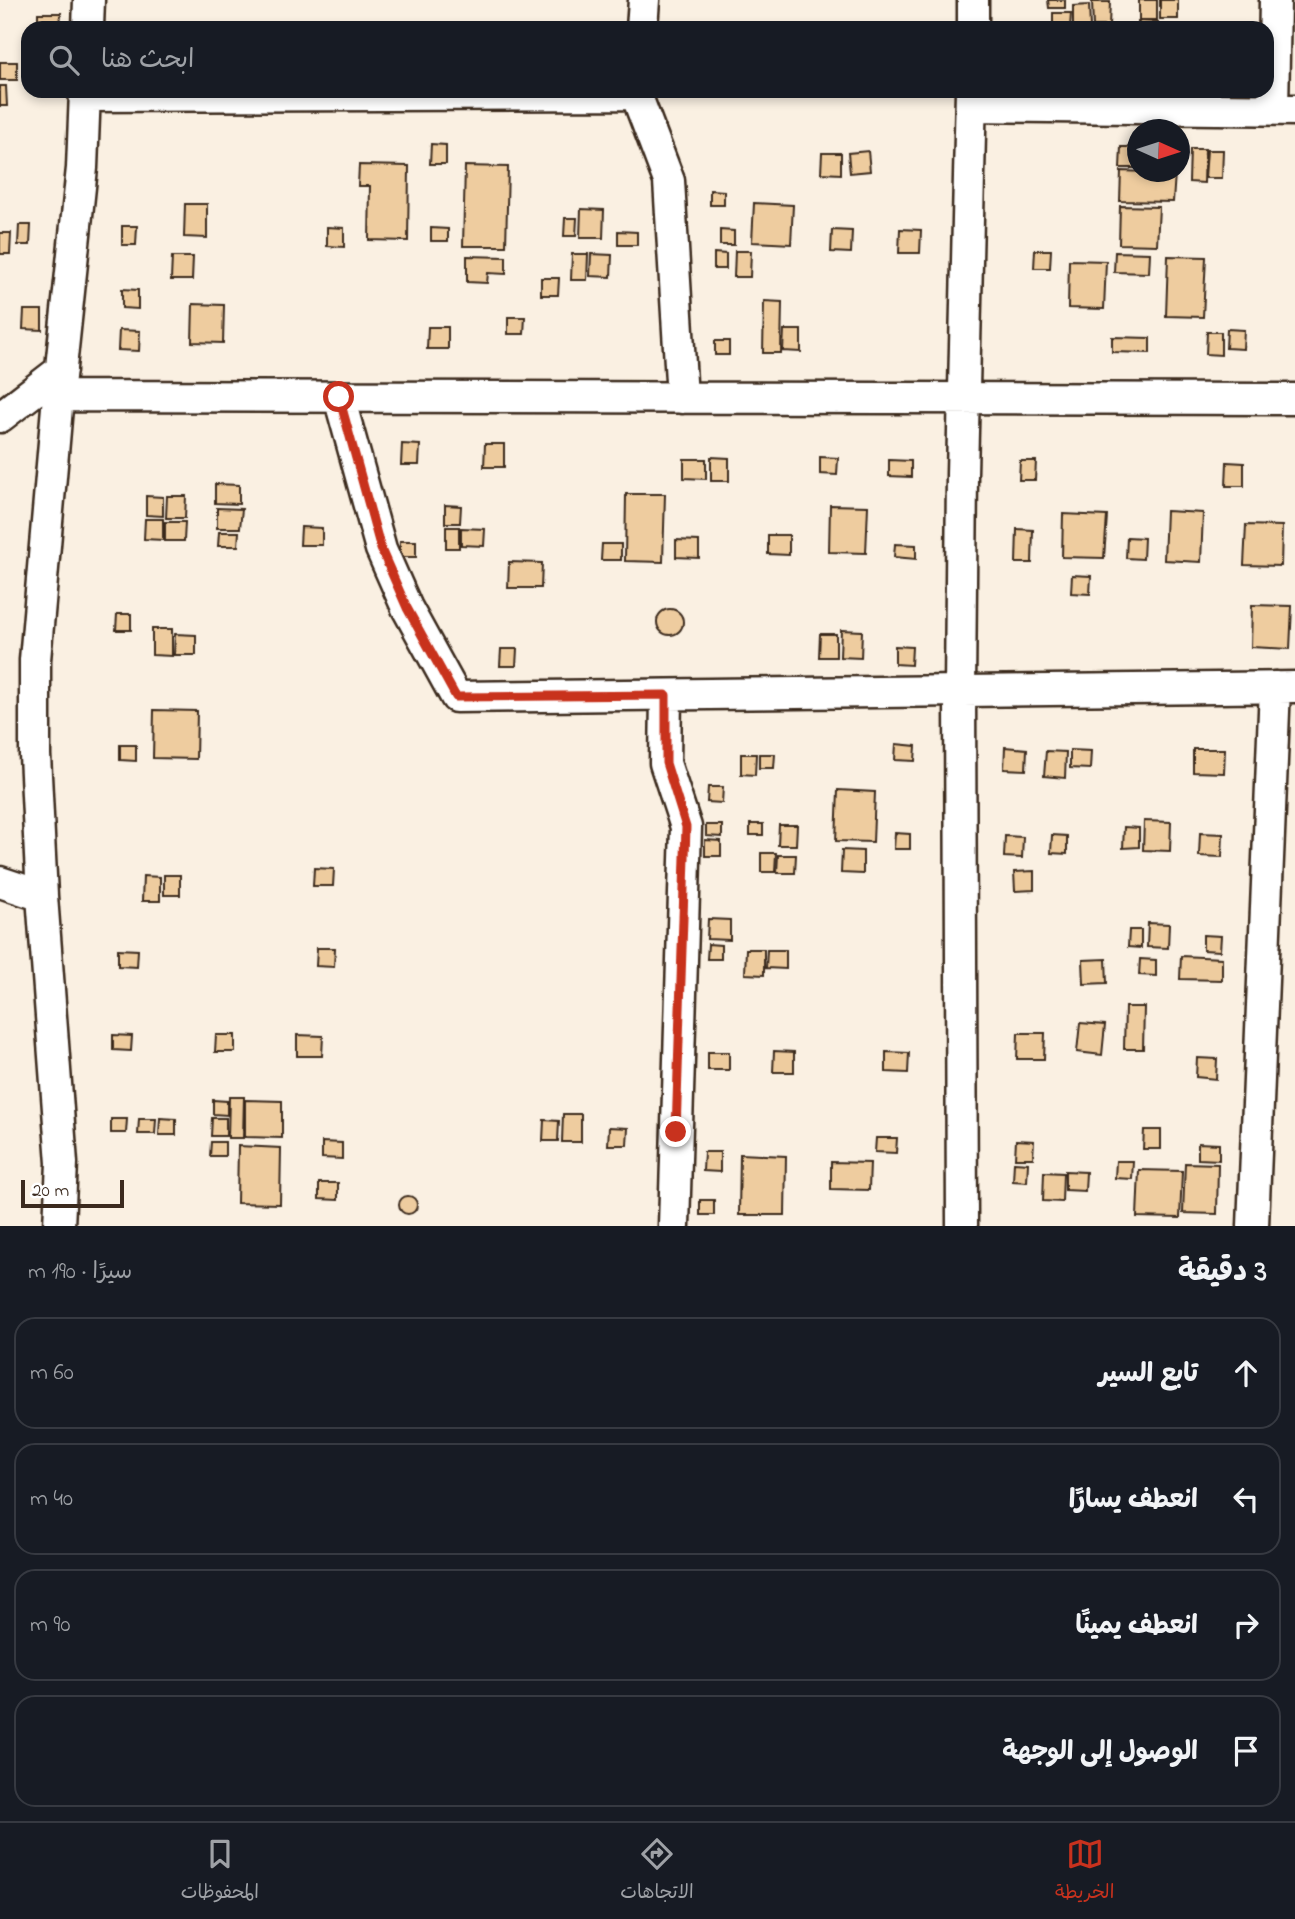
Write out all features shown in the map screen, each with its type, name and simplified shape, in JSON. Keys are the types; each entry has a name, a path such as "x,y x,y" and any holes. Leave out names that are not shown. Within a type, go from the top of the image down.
{"street":[{"path":"88,21 89,0"},
{"path":"642,21 644,0"},
{"path":"973,0 973,21"},
{"path":"962,1226 960,691 971,98 1284,109 1275,0"},
{"path":"59,1226 62,1163 42,896 35,755 35,660 82,168 85,98"},
{"path":"638,98 669,181 682,398"},
{"path":"0,417 60,383 339,397 1295,399"},
{"path":"339,397 381,549 407,608 456,697 1285,687 1253,1226"},
{"path":"666,695 666,763 686,827 674,1226"},
{"path":"0,882 42,896"}],"building":[{"path":"1048,0 1065,0 1065,8 1049,8"},
{"path":"1139,0 1157,0 1157,20 1139,20"},
{"path":"1160,0 1178,0 1178,19 1160,19"},
{"path":"1092,2 1110,2 1109,21 1093,21"},
{"path":"1089,5 1090,21 1073,21 1073,6"},
{"path":"38,13 61,13 60,21 38,21"},
{"path":"1053,13 1071,13 1070,21 1053,21"},
{"path":"0,62 17,62 17,80 0,80"},
{"path":"0,86 6,86 7,106 0,106"},
{"path":"431,144 446,145 446,164 430,164"},
{"path":"1121,147 1127,147 1127,168 1120,168"},
{"path":"1190,149 1205,149 1204,183 1189,182"},
{"path":"1207,150 1223,150 1222,178 1205,178"},
{"path":"868,151 870,171 850,173 848,153"},
{"path":"822,153 841,153 841,174 821,173"},
{"path":"359,165 409,166 408,241 369,240 370,186 358,186"},
{"path":"465,166 508,167 506,246 463,246"},
{"path":"1121,171 1127,171 1127,182 1174,182 1173,202 1120,201"},
{"path":"710,190 724,191 724,205 710,205"},
{"path":"754,203 793,205 791,244 752,242"},
{"path":"185,204 207,204 207,238 184,237"},
{"path":"1120,206 1159,207 1157,245 1119,244"},
{"path":"581,209 604,210 603,238 580,238"},
{"path":"565,218 577,218 576,236 564,236"},
{"path":"19,225 31,225 30,245 18,245"},
{"path":"122,226 137,226 136,245 122,245"},
{"path":"327,227 344,228 344,247 327,246"},
{"path":"431,228 448,229 448,241 431,241"},
{"path":"900,229 921,230 920,253 899,253"},
{"path":"720,230 734,231 734,245 720,245"},
{"path":"832,230 852,231 851,253 831,252"},
{"path":"618,231 637,232 637,245 618,245"},
{"path":"0,233 11,233 10,254 0,254"},
{"path":"1035,250 1051,250 1050,268 1034,268"},
{"path":"735,251 751,251 750,277 734,277"},
{"path":"1115,252 1150,253 1149,273 1114,272"},
{"path":"714,253 726,254 726,269 714,269"},
{"path":"572,254 588,254 587,280 571,280"},
{"path":"591,254 612,255 611,277 590,276"},
{"path":"467,256 506,257 506,274 488,273 487,283 467,282"},
{"path":"1168,256 1206,257 1203,317 1166,316"},
{"path":"172,257 193,257 192,280 171,280"},
{"path":"1069,260 1106,261 1104,309 1068,308"},
{"path":"541,278 559,278 558,295 541,295"},
{"path":"122,289 138,290 138,309 122,308"},
{"path":"764,301 782,302 781,353 763,353"},
{"path":"193,304 224,305 223,343 192,342"},
{"path":"24,310 42,310 42,330 23,329"},
{"path":"508,317 525,317 524,334 508,334"},
{"path":"428,327 448,327 448,349 427,349"},
{"path":"1227,329 1244,330 1243,349 1226,348"},
{"path":"119,330 140,331 139,351 118,350"},
{"path":"784,330 801,330 801,352 783,351"},
{"path":"1207,332 1221,332 1221,355 1206,354"},
{"path":"1112,337 1150,338 1150,353 1112,352"},
{"path":"715,341 729,341 729,355 715,355"},
{"path":"402,444 420,445 419,465 401,465"},
{"path":"485,444 504,444 504,467 484,467"},
{"path":"711,457 729,458 729,481 711,481"},
{"path":"820,457 838,458 837,475 820,474"},
{"path":"684,459 706,459 706,479 684,478"},
{"path":"889,460 911,461 911,477 889,476"},
{"path":"1020,461 1036,461 1035,480 1019,480"},
{"path":"1227,462 1244,463 1244,486 1226,486"},
{"path":"215,484 239,485 239,504 215,503"},
{"path":"626,494 665,494 663,562 625,561"},
{"path":"146,496 163,497 163,516 146,515"},
{"path":"167,496 186,496 185,518 166,518"},
{"path":"445,505 461,506 460,523 445,523"},
{"path":"830,505 868,506 866,553 829,552"},
{"path":"217,508 242,509 240,528 217,528"},
{"path":"1166,511 1203,513 1201,562 1164,560"},
{"path":"1063,514 1107,516 1104,558 1062,557"},
{"path":"145,519 163,519 163,540 144,539"},
{"path":"165,522 185,522 184,541 165,541"},
{"path":"1246,525 1282,526 1281,566 1244,565"},
{"path":"301,527 322,528 322,545 300,545"},
{"path":"446,527 459,527 459,548 446,548"},
{"path":"461,528 485,529 484,546 461,545"},
{"path":"1017,529 1033,530 1032,563 1016,563"},
{"path":"219,532 239,532 238,546 218,546"},
{"path":"768,535 789,535 789,555 768,554"},
{"path":"1127,537 1144,538 1143,559 1126,558"},
{"path":"676,540 699,541 699,558 676,557"},
{"path":"400,541 416,541 416,557 400,557"},
{"path":"602,544 621,544 621,560 601,560"},
{"path":"895,544 916,545 916,559 894,557"},
{"path":"509,562 542,563 541,588 508,588"},
{"path":"1072,575 1091,576 1090,594 1071,593"},
{"path":"1252,605 1292,606 1290,649 1251,647"},
{"path":"670,609 679,613 683,622 679,631 670,635 661,631 657,622 661,613"},
{"path":"117,614 131,614 131,630 116,630"},
{"path":"152,629 172,629 172,656 152,655"},
{"path":"841,630 862,631 861,658 840,657"},
{"path":"175,634 196,635 196,655 174,655"},
{"path":"820,634 836,634 836,657 819,657"},
{"path":"895,646 912,647 911,665 895,664"},
{"path":"501,649 517,649 516,666 500,666"},
{"path":"154,710 197,711 196,759 153,758"},
{"path":"896,744 916,746 915,761 895,760"},
{"path":"120,745 136,745 136,761 120,760"},
{"path":"1005,747 1027,749 1026,770 1004,769"},
{"path":"1193,749 1225,749 1224,773 1193,772"},
{"path":"1070,750 1091,751 1090,769 1070,768"},
{"path":"1046,751 1066,752 1065,778 1044,776"},
{"path":"741,754 756,754 755,775 741,774"},
{"path":"759,754 775,754 774,768 759,768"},
{"path":"708,787 723,787 722,803 707,802"},
{"path":"838,790 875,792 873,842 836,841"},
{"path":"1144,821 1171,822 1170,851 1143,850"},
{"path":"750,824 763,824 763,835 750,835"},
{"path":"706,825 722,825 722,837 706,836"},
{"path":"779,825 797,825 796,845 778,845"},
{"path":"1124,827 1139,828 1139,847 1123,848"},
{"path":"895,833 910,834 910,849 894,849"},
{"path":"1200,833 1223,834 1222,857 1199,856"},
{"path":"1052,835 1067,836 1067,854 1051,853"},
{"path":"1005,836 1023,837 1022,858 1004,857"},
{"path":"705,840 721,841 721,856 705,856"},
{"path":"842,850 863,851 863,874 841,873"},
{"path":"761,853 776,853 775,872 761,872"},
{"path":"778,855 796,855 795,873 777,873"},
{"path":"314,868 334,869 333,886 313,886"},
{"path":"1034,871 1034,890 1015,891 1014,872"},
{"path":"164,875 180,875 180,895 164,895"},
{"path":"143,876 160,877 160,901 142,901"},
{"path":"708,919 730,920 730,940 707,939"},
{"path":"1148,923 1169,924 1168,948 1147,947"},
{"path":"1129,930 1141,930 1141,948 1128,947"},
{"path":"1203,935 1221,936 1220,951 1203,950"},
{"path":"708,944 721,945 721,959 707,959"},
{"path":"317,948 335,948 334,967 316,966"},
{"path":"118,949 138,950 137,967 118,966"},
{"path":"746,949 764,949 764,975 745,974"},
{"path":"767,950 786,950 786,969 766,968"},
{"path":"1181,956 1222,958 1222,980 1180,979"},
{"path":"1106,959 1107,983 1084,984 1083,960"},
{"path":"1140,959 1156,960 1156,976 1139,975"},
{"path":"1125,1007 1144,1007 1143,1049 1124,1049"},
{"path":"1080,1023 1105,1025 1102,1055 1077,1052"},
{"path":"1018,1033 1045,1033 1044,1059 1017,1059"},
{"path":"113,1035 132,1036 131,1051 113,1050"},
{"path":"216,1035 235,1035 235,1052 215,1052"},
{"path":"297,1035 323,1036 322,1056 297,1056"},
{"path":"774,1051 794,1052 794,1072 773,1072"},
{"path":"708,1052 729,1052 729,1070 708,1070"},
{"path":"886,1052 909,1053 908,1073 886,1072"},
{"path":"1197,1058 1217,1059 1216,1079 1196,1077"},
{"path":"229,1097 244,1097 243,1138 228,1138"},
{"path":"213,1100 227,1101 227,1115 213,1114"},
{"path":"245,1100 282,1101 282,1138 245,1137"},
{"path":"563,1114 581,1114 581,1142 562,1142"},
{"path":"160,1118 176,1119 176,1135 159,1135"},
{"path":"212,1118 226,1118 226,1136 211,1136"},
{"path":"111,1119 127,1119 126,1133 111,1133"},
{"path":"139,1119 156,1119 155,1134 138,1134"},
{"path":"544,1120 559,1121 558,1141 543,1141"},
{"path":"609,1127 628,1128 627,1145 608,1145"},
{"path":"1144,1130 1161,1130 1161,1149 1143,1149"},
{"path":"876,1138 897,1138 896,1153 875,1152"},
{"path":"1016,1140 1034,1141 1033,1158 1015,1158"},
{"path":"211,1142 225,1142 225,1156 210,1156"},
{"path":"322,1142 342,1143 342,1159 322,1158"},
{"path":"1198,1143 1219,1144 1219,1160 1198,1159"},
{"path":"238,1146 281,1148 280,1204 237,1203"},
{"path":"704,1152 720,1152 720,1172 703,1171"},
{"path":"740,1154 786,1156 785,1215 739,1215"},
{"path":"1116,1161 1133,1161 1132,1179 1115,1178"},
{"path":"831,1162 870,1163 869,1190 831,1189"},
{"path":"1014,1162 1028,1163 1027,1182 1013,1181"},
{"path":"1185,1163 1218,1164 1217,1214 1183,1213"},
{"path":"1139,1170 1182,1171 1180,1218 1137,1217"},
{"path":"1065,1171 1086,1172 1085,1191 1065,1190"},
{"path":"1044,1172 1063,1173 1062,1202 1043,1201"},
{"path":"319,1183 338,1183 338,1200 319,1199"},
{"path":"404,1196 412,1196 417,1205 415,1212 404,1214 399,1209 399,1201"},
{"path":"700,1200 714,1200 714,1215 700,1215"}],"route":[{"path":"339,397 381,549 407,608 456,697 666,695 666,763 686,827 676,1132"}]}
